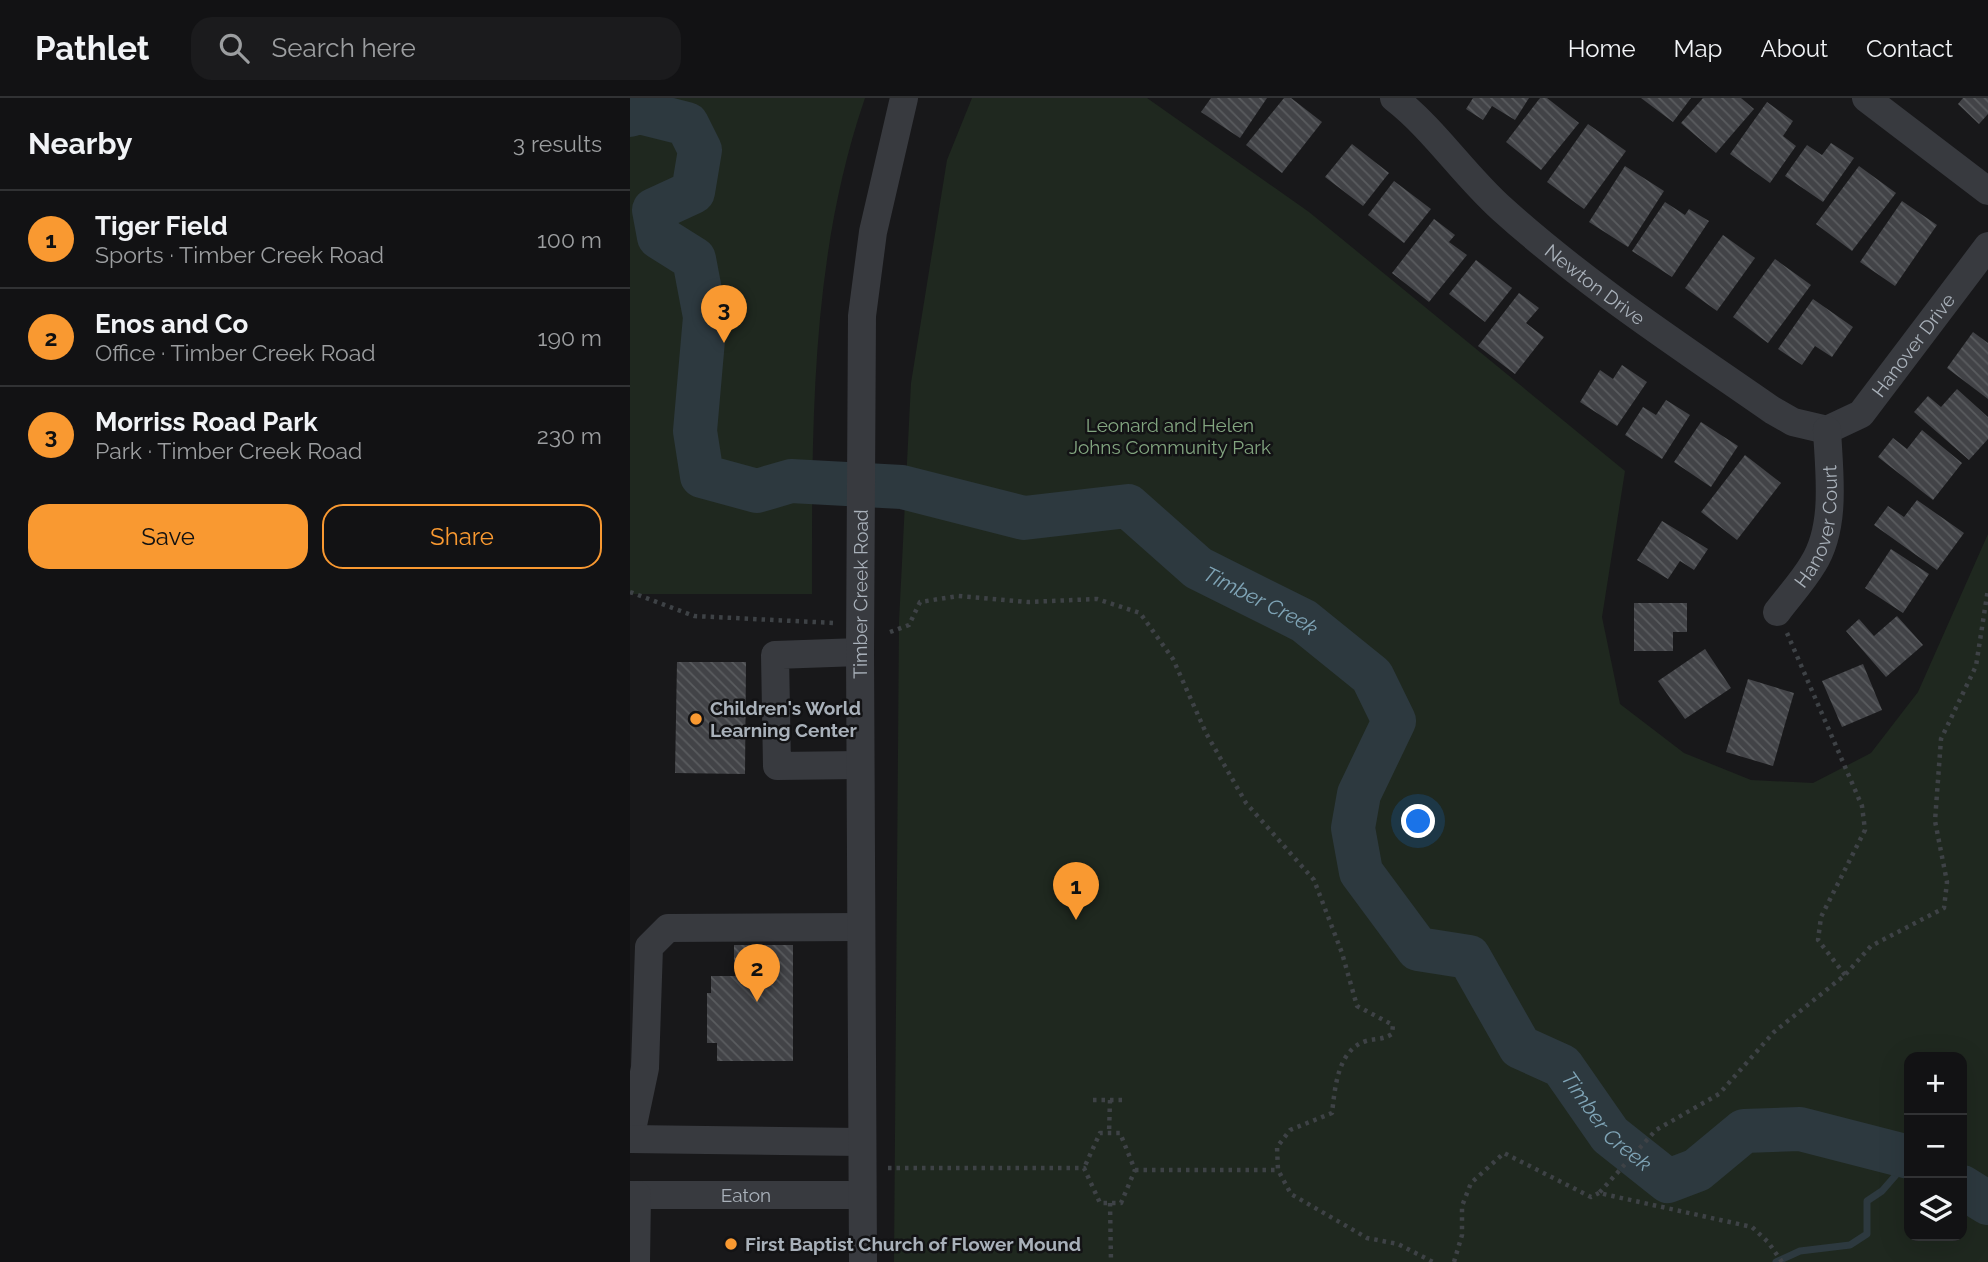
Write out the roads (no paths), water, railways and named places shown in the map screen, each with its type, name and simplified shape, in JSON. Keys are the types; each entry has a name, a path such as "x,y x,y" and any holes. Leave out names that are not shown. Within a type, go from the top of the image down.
{"street":[{"name":"Timber Creek Road","path":"863,1262 860,765 862,316 873,232 904,98"},
{"name":"Newton Drive","path":"1394,98 1438,138 1500,207 1581,276 1772,410 1793,422 1827,430"},
{"path":"1866,98 1988,191"},
{"name":"Hanover Drive","path":"1827,430 1861,414 1988,246"},
{"name":"Hanover Court","path":"1777,612 1814,563 1823,543 1830,492 1827,430"},
{"path":"860,652 775,655 777,766 860,765"},
{"path":"861,927 668,928 649,947 645,1068 630,1139 861,1142"},
{"path":"633,1195 636,1262"},
{"name":"Eaton","path":"633,1195 862,1195"}],"waterway":[{"name":"Timber Creek","path":"630,115 639,112 687,124 700,150 693,192 654,210 659,237 694,259 705,317 695,431 702,476 757,491 791,481 902,487 1024,518 1128,506 1198,568 1304,621 1372,676 1394,721 1359,794 1353,828 1361,872 1418,949 1469,957 1520,1047 1562,1066 1610,1135 1668,1181 1697,1170 1744,1131 1800,1129 1904,1156"},
{"path":"1776,1262 1800,1251 1850,1245 1867,1234 1867,1201 1882,1191 1904,1166"},
{"name":"Timber Creek","path":"1967,1190 1988,1203"}],"place":[{"name":"Morriss Road Park","path":"724,343"},
{"name":"Children's World Learning Center","path":"696,719"},
{"name":"Tiger Field","path":"1076,920"},
{"name":"Enos and Co","path":"757,1002"},
{"name":"First Baptist Church of Flower Mound","path":"731,1244"}],"park label":[{"name":"Leonard and Helen Johns Community Park","path":"1170,436"}]}
